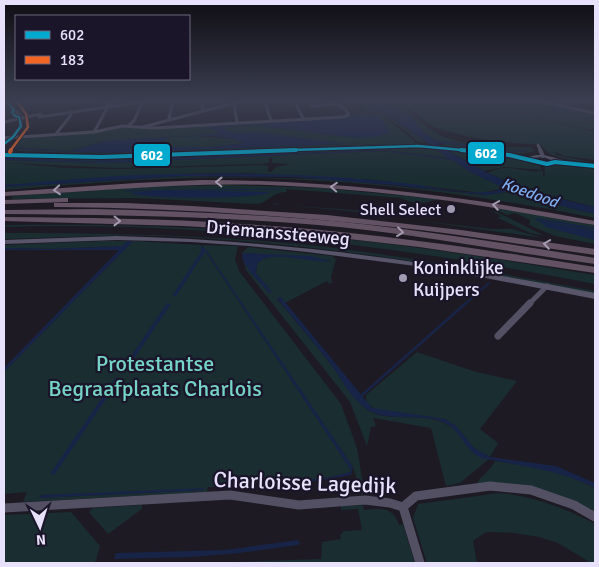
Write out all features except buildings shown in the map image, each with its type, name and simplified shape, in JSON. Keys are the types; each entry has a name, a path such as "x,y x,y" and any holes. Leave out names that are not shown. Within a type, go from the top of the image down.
{"highway":[{"path":"4,194 165,183 268,183 344,187 434,196 595,223"},
{"path":"4,204 126,199 263,206"},
{"path":"4,204 151,206 296,214 428,227 595,252"},
{"path":"4,212 122,212 265,219 416,234 595,261"},
{"path":"4,220 190,223 316,232 437,246 595,270"},
{"path":"568,241 595,245"}],"main road":[{"path":"20,126 4,150 26,155 101,157 428,146 535,158 547,164 555,161"},
{"path":"535,158 543,156 555,161 595,166"},
{"name":"Driemanssteeweg","path":"4,242 131,238 249,244 374,258 547,286 595,296"}],"street":[{"path":"56,134 62,126"},
{"path":"94,132 97,126"},
{"path":"4,138 94,132 122,126"},
{"path":"135,126 141,128 177,126"},
{"path":"141,128 147,126"},
{"path":"538,145 543,156"},
{"path":"498,336 547,286"},
{"name":"Charloisse Lagedijk","path":"4,508 230,495 252,496 300,505 373,500 390,501 403,506 416,496 490,486 531,490 574,505 595,517"},
{"path":"403,506 420,563"}],"green space":[{"path":"214,126 221,134 105,141 70,151 14,147 29,150 105,153 340,144 257,132 234,133 219,127 229,126 267,126 358,138 386,134 387,126 396,126 416,142 414,143 430,145 103,156 9,152 4,149 18,152 101,155 388,144 102,154 19,151 10,148 19,138 95,129"},
{"path":"400,126 403,126 427,143 418,142"},
{"path":"419,126 426,126 440,135 461,142 484,146 531,147 535,151 522,154 448,145 525,156 441,146 439,145 446,145 437,142 522,152 532,150 518,151 435,140 423,132"},
{"path":"572,126 595,132 595,160 565,156 553,151 557,155 595,163 557,157 544,150 540,144 486,140 434,127"},
{"path":"575,126 595,126 595,131"},
{"path":"201,136 232,139 246,143 213,147 169,147 164,146 161,142 171,137"},
{"path":"408,146 434,148 449,158 383,150 91,161 4,158 5,155 99,158"},
{"path":"444,148 526,159 540,165 541,170 504,167 484,171"},
{"path":"381,151 452,160 472,173 506,188 481,193 374,180 247,173 171,174 4,185 4,160 104,163","holes":["270,157 272,158 272,163 290,164 276,167 271,172 268,171 268,166 262,165 118,169 67,168 9,163 116,168 259,164 269,163"]},
{"path":"539,163 595,167 595,207 539,193 487,173 508,168 530,171 543,170 543,176 545,175 544,166"},
{"path":"183,176 329,179 487,195 512,191 537,200 595,214 595,218 545,208 444,193 342,182 291,179 189,178 119,181 4,190 4,187"},
{"path":"228,185 321,188 438,199 419,203 401,198 286,189 287,192 279,193 258,204 135,198 11,199 13,196 142,187"},
{"path":"291,206 354,210 424,218"},
{"path":"495,207 595,225 595,244 555,236 529,225 530,220 515,213 507,215 495,209"},
{"path":"488,209 545,236 530,233 498,218 501,216"},
{"path":"414,220 491,229 512,229 543,238"},
{"path":"4,225 181,227 327,237 442,251 595,275 595,284 448,258 301,239 153,228 79,226 4,227"},
{"path":"4,233 165,235 326,247 495,273 595,291 595,294 432,264 266,243 136,236 4,239"},
{"path":"127,241 123,246 52,249 4,248 4,245"},
{"name":"Protestantse Begraafplaats Charlois","path":"133,241 201,245 351,470 350,472 331,477 263,485 262,483 239,482 240,477 232,476 230,483 224,483 224,487 208,487 207,492 23,502 27,492 4,494 4,372","holes":["203,490 39,498 41,495"]},
{"path":"202,245 238,246 235,259 239,271 341,404 357,448 364,489 362,496 353,467"},
{"path":"248,247 332,256 336,259 331,277 332,283 330,284 327,281 285,303 281,297 277,299 330,363 363,407 379,415 439,421 457,432 475,452 489,459 460,483 446,486 431,428 373,418 376,426 371,427 367,446 350,402 246,270 242,255 244,260 272,291 256,273 257,264 263,259 292,257 331,261 310,257 242,253"},
{"path":"417,352 473,371 517,381 480,429 498,443 490,457 474,448 460,431 445,419 375,409 367,404 366,395"},
{"path":"495,461 562,473 595,488 595,513 552,495 523,486 492,483 476,484"},
{"path":"499,493 524,497 548,504 595,524 595,563 591,563 558,543 539,537 514,533 486,532 473,541 477,563 427,563 413,518 418,504"},
{"path":"142,505 142,509 108,534 89,512 93,508"},
{"path":"363,505 364,510 381,509 389,511 393,514 399,525 403,524 415,563 208,563 321,559 322,542 341,539 340,535 344,531 362,530 358,509 341,510 341,506"},
{"path":"71,512 100,546 95,563 4,563 5,515"}],"water":[{"path":"229,126 220,127 234,133 257,132 344,144 105,153 13,148 70,151 105,141 171,137 221,134 209,127","holes":["213,136 245,143 213,147 169,147 164,146 161,142 171,137"]},
{"path":"267,126 388,127 389,133 375,137 358,138"},
{"name":"Koedood","path":"405,126 419,126 423,132 435,140 518,151 531,149 522,152 437,143 497,177 561,199 595,207 595,214 537,200 512,191 487,195 295,177 183,176 4,187 4,185 110,176 232,173 346,178 404,183 470,192 495,191 505,188 472,173 452,160 381,151 104,163 4,160 4,158 91,161 383,150 448,158"},
{"path":"161,190 270,192 260,195 200,198 130,193"},
{"path":"539,221 595,231 595,240 546,227"},
{"path":"127,241 133,241 4,372 4,368 119,250 4,250 4,248 52,249 123,246"},
{"path":"201,245 207,251 353,467 351,475 276,488 262,488 263,485 331,477 350,472 351,470 206,252 176,296 172,296 201,252"},
{"path":"242,253 310,256 331,261 281,257 263,259 257,264 256,273 272,292 269,293 248,269"},
{"path":"281,297 372,408 445,419 456,426 474,448 490,457 556,466 595,483 595,488 555,473 479,457 469,449 457,432 439,420 380,415 365,408 348,390 330,363 277,298"},
{"path":"167,303 171,304 125,372 121,371"},
{"path":"116,377 120,379 54,475 50,474"},
{"path":"204,488 203,490 39,498 42,495"},
{"path":"298,540 300,543 298,545 239,553 191,557 114,559 116,553 226,550"}],"waterway":[{"path":"126,191 279,189"},
{"path":"536,219 595,229"},
{"path":"465,304 489,283"},
{"path":"361,396 466,303"}],"transit line":[{"name":"602","path":"4,144 13,137 21,126"},
{"name":"183","path":"10,152 28,126"},
{"name":"602","path":"4,155 101,157 418,146 509,155 547,164 555,162 595,166"}],"place":[{"name":"Shell Select","path":"451,209"},
{"name":"Koninklijke Kuijpers","path":"403,278"}]}
